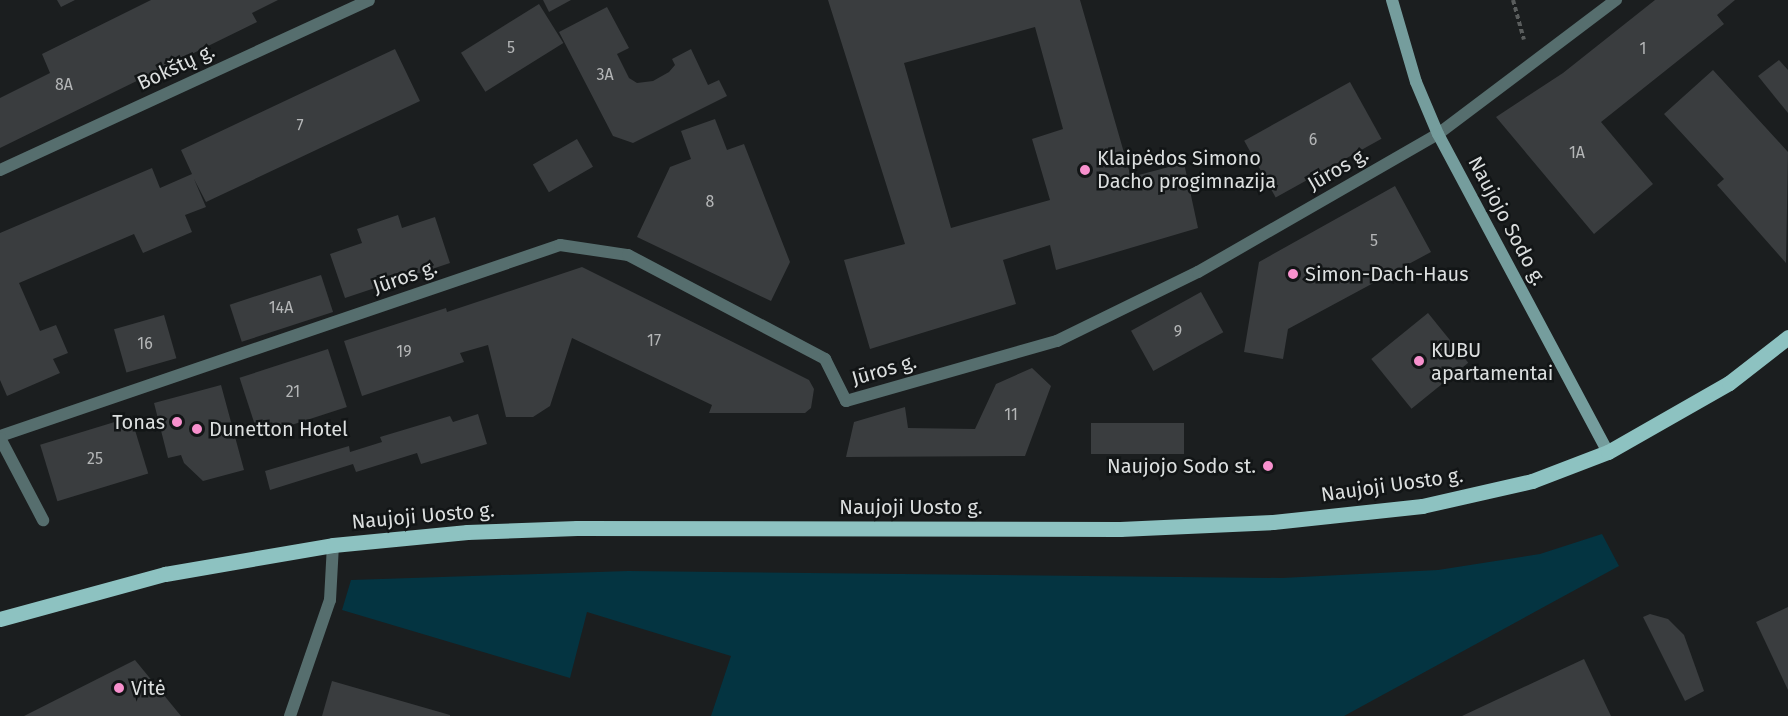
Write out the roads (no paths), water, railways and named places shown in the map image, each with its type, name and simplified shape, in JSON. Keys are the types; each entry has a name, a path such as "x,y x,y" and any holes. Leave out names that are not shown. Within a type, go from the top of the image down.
{"main road":[{"name":"Naujojo Sodo g.","path":"1392,0 1416,82 1438,134 1608,452"},
{"name":"Naujoji Uosto g.","path":"0,619 165,574 333,545 467,532 577,528 1120,529 1273,522 1422,506 1533,482 1608,452 1729,383 1788,337"}],"street":[{"name":"Bokštų g.","path":"0,170 369,0"},
{"name":"Jūros g.","path":"0,437 560,245 628,255 825,359 846,400 1057,341 1198,272 1438,134 1616,0"},
{"path":"0,437 44,520"},
{"path":"290,716 330,600 333,545"}],"place":[{"name":"Klaipėdos Simono Dacho progimnazija","path":"1085,170"},
{"name":"Simon-Dach-Haus","path":"1293,274"},
{"name":"KUBU apartamentai","path":"1419,361"},
{"name":"Tonas","path":"177,422"},
{"name":"Dunetton Hotel","path":"197,429"},
{"name":"Naujojo Sodo st.","path":"1268,466"},
{"name":"Vitė","path":"119,688"}]}
